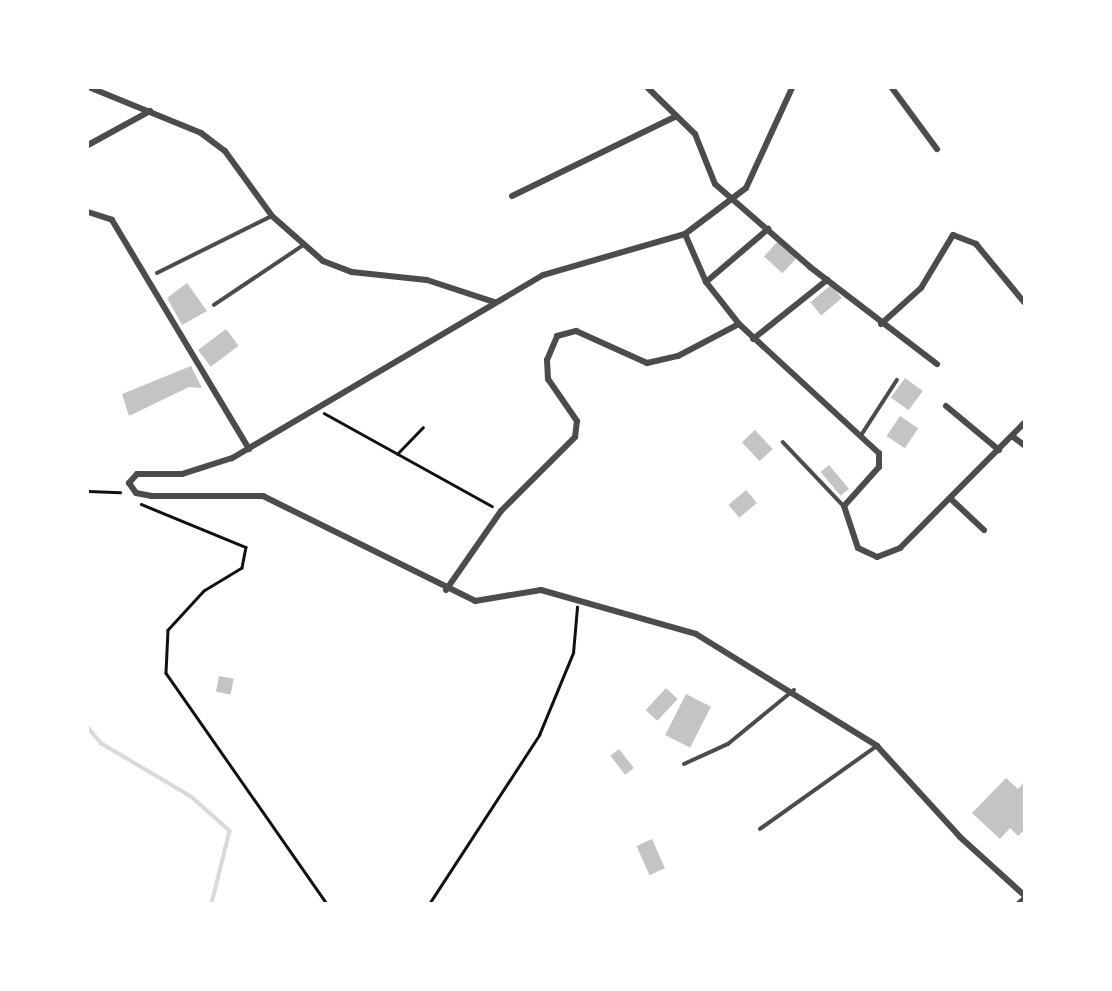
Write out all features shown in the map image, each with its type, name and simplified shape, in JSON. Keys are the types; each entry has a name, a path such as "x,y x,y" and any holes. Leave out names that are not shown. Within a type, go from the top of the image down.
{"street":[{"path":"91,88 150,111 225,150 272,216 302,246 352,272 427,280 494,302"},
{"path":"648,88 695,134 715,184 881,324 937,364"},
{"path":"792,88 746,188 685,234 567,264 494,302 249,449 182,474 143,473 129,483 136,493 152,496 263,496 446,590 475,601 541,590 696,634 794,690 877,746 960,837 1024,897"},
{"path":"892,88 937,149"},
{"path":"88,145 150,111"},
{"path":"512,196 677,116"},
{"path":"88,212 112,220 249,449"},
{"path":"706,282 768,229"},
{"path":"685,234 706,282 739,324 862,434 879,453 879,467 844,506 858,548 877,557 900,548 952,500 1024,423"},
{"path":"881,324 921,288 953,236 976,244 1024,302"},
{"path":"753,339 827,279"},
{"path":"446,590 501,511 575,437 577,421 548,379 547,360 557,336 576,331 647,363 678,356 739,324"},
{"path":"946,406 999,450"},
{"path":"1012,436 1024,445"},
{"path":"952,500 984,530"}],"lane":[{"path":"157,273 272,216"},
{"path":"215,305 302,246"},
{"path":"862,434 897,380"},
{"path":"783,442 844,506"},
{"path":"684,764 728,744 794,690"},
{"path":"760,829 877,746"},
{"path":"1017,904 1024,897"}],"path":[{"path":"318,410 501,511"},
{"path":"397,454 423,427"},
{"path":"88,491 120,492 172,522 246,547 242,569 204,591 168,630 166,673 327,904"},
{"path":"429,904 539,735 573,653 578,600"}],"building":[{"path":"778,241 797,258 783,273 764,257"},
{"path":"187,283 207,311 182,325 167,298"},
{"path":"831,285 842,298 821,315 810,302"},
{"path":"226,329 239,346 211,367 198,350"},
{"path":"191,366 202,388 189,387 129,416 122,394"},
{"path":"905,378 923,391 909,410 891,397"},
{"path":"900,416 918,428 905,448 887,436"},
{"path":"755,430 773,449 760,461 742,442"},
{"path":"829,465 849,489 840,496 821,472"},
{"path":"746,490 757,503 739,518 728,505"},
{"path":"219,676 234,679 231,695 216,692"},
{"path":"666,688 678,699 657,721 646,710"},
{"path":"686,694 711,707 690,748 665,735"},
{"path":"619,749 634,768 625,775 610,756"},
{"path":"1006,778 1018,789 1024,782 1024,830 1018,836 1010,828 1000,839 972,813"},
{"path":"652,839 665,868 649,875 636,846"}],"waterway":[{"path":"88,727 101,743 192,797 230,831 212,904"}]}
